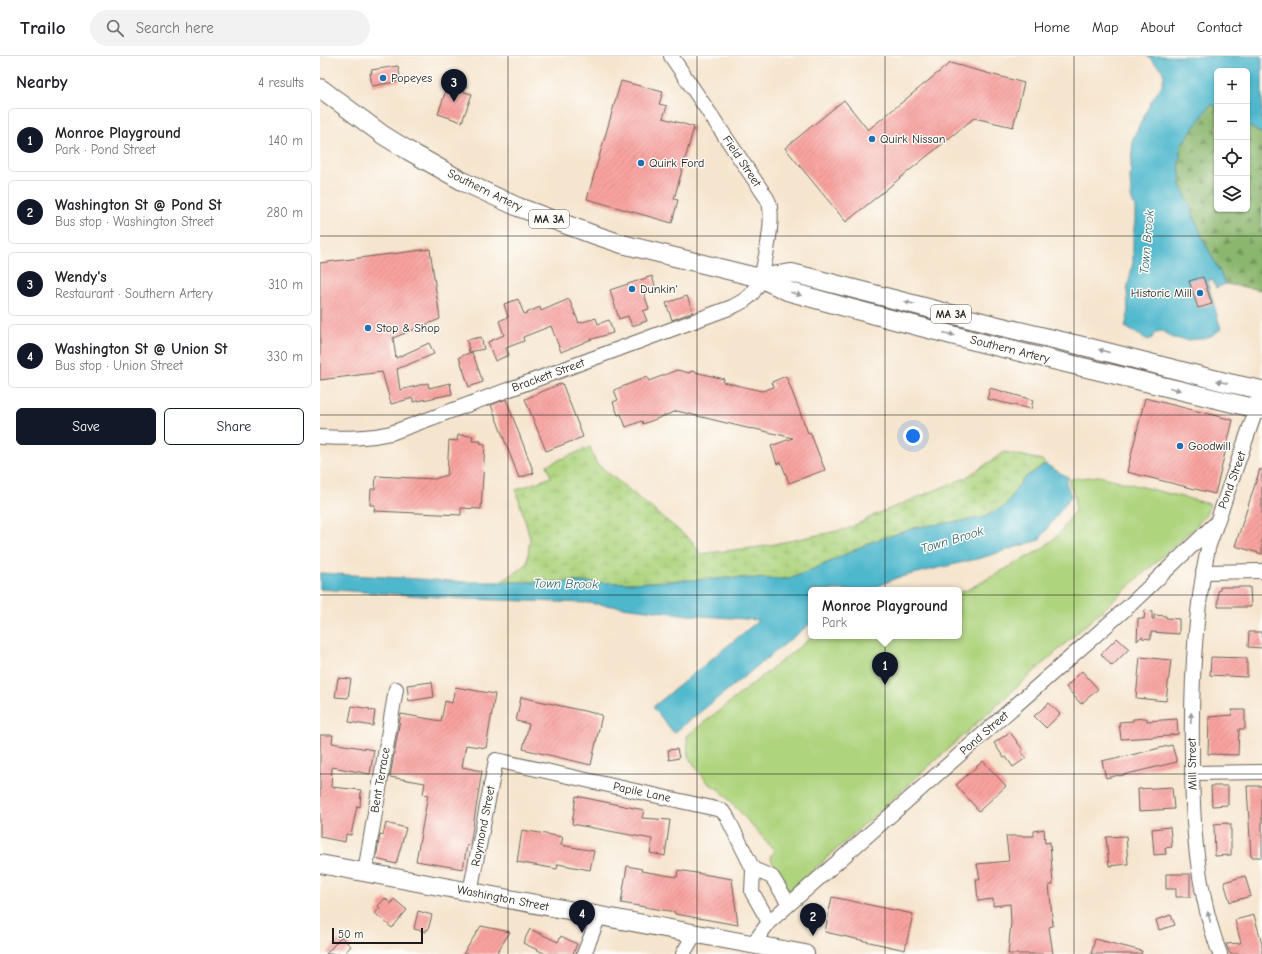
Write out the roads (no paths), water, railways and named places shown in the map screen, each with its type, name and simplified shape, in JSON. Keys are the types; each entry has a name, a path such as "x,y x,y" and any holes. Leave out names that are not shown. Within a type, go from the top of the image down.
{"main road":[{"name":"Southern Artery","path":"320,88 378,131 409,151 464,182 518,207 588,234 622,244 760,278 787,291 986,344 1259,410"},
{"name":"Southern Artery","path":"760,278 792,274 1091,348 1229,384 1261,390"},
{"name":"Washington Street","path":"320,864 753,944 780,952 805,954"}],"street":[{"name":"Field Street","path":"671,56 766,197 770,208 770,236 760,278"},
{"name":"Brackett Street","path":"320,437 372,437 391,432 732,307 745,300 755,291 760,278"},
{"name":"Pond Street","path":"1203,572 1208,548 1216,523 1259,410 1261,390"},
{"name":"Pond Street","path":"753,944 769,922 1130,605 1216,523"},
{"path":"1203,572 1262,571"},
{"name":"Mill Street","path":"1203,572 1196,621 1191,724 1192,773 1200,883 1220,954"},
{"name":"Bent Terrace","path":"365,872 396,689"},
{"name":"Papile Lane","path":"496,760 721,810 726,815 753,869 752,892 769,922"},
{"name":"Raymond Street","path":"470,892 496,760"},
{"path":"1192,773 1262,772"},
{"path":"753,869 772,877 789,904"},
{"path":"584,954 599,916"},
{"path":"683,954 695,933"}],"water":[{"name":"Town Brook","path":"1147,56 1262,56 1262,134 1250,127 1250,68 1214,68 1214,106 1211,104 1181,145 1179,164 1181,185 1203,239 1226,284 1216,288 1212,279 1207,282 1221,329 1213,335 1203,339 1186,340 1173,338 1162,331 1156,332 1152,338 1148,340 1125,327 1128,315 1127,290 1133,262 1133,236 1135,220 1135,208 1131,197 1130,177 1133,138 1151,102 1162,85 1164,76 1162,70"},
{"name":"Town Brook","path":"1045,464 1069,478 1066,482 1071,496 1039,540 981,558 896,578 876,587 808,587 808,625 674,733 653,707 759,620 689,615 588,603 468,599 320,589 320,573 468,582 632,583 733,578 789,579 823,565 871,542 918,527 982,518 1005,506 1023,479"}],"place":[{"name":"Popeyes","path":"383,78"},
{"name":"Wendy's","path":"454,102"},
{"name":"Quirk Nissan","path":"872,139"},
{"name":"Quirk Ford","path":"641,163"},
{"name":"Dunkin'","path":"632,289"},
{"name":"Historic Mill","path":"1200,293"},
{"name":"Stop & Shop","path":"368,328"},
{"name":"Goodwill","path":"1180,446"},
{"name":"Monroe Playground","path":"885,685"},
{"name":"Washington St @ Union St","path":"582,933"},
{"name":"Washington St @ Pond St","path":"813,936"}]}
